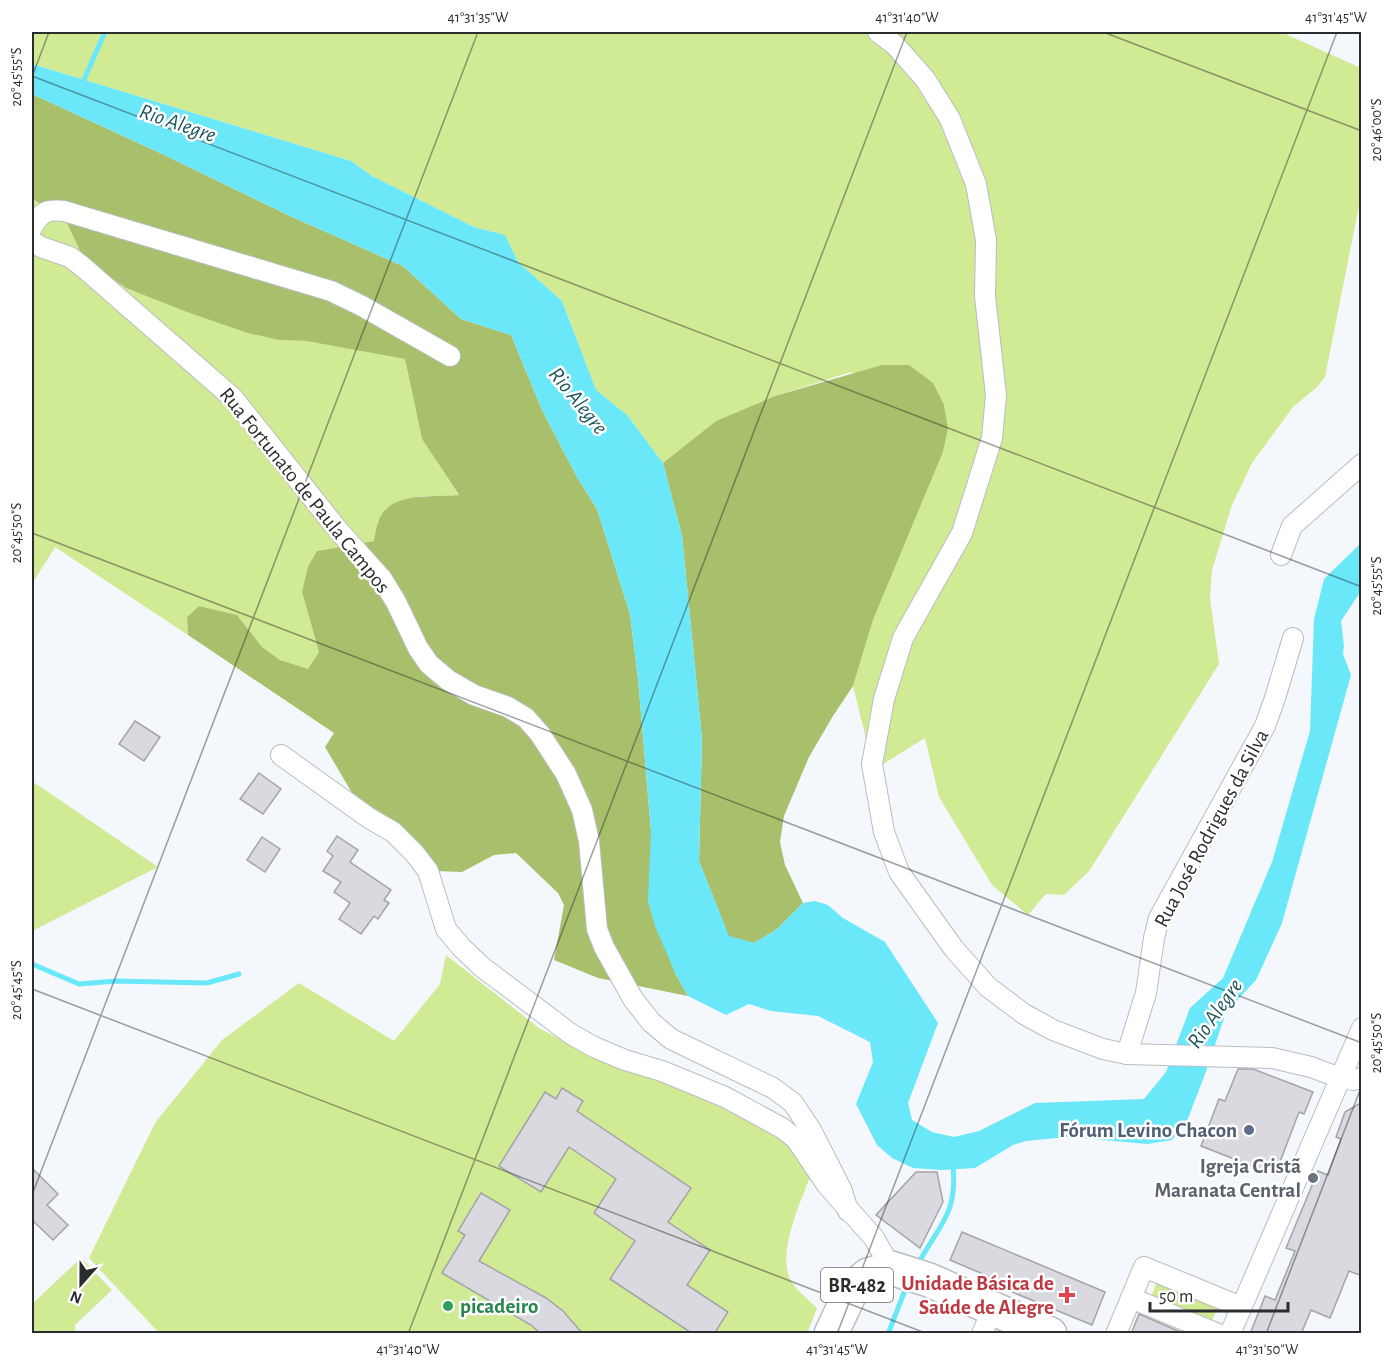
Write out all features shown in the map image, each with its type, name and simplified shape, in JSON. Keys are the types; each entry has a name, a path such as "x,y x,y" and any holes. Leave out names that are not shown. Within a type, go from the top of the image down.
{"highway":[{"path":"909,1273 988,1321 1050,1334"},
{"name":"BR-482","path":"831,1334 852,1289 868,1275 909,1273"}],"street":[{"path":"878,32 895,45 925,78 950,119 976,184 986,240 985,296 996,395 992,438 962,533 903,638 884,699 872,764 884,832 899,872 954,949 988,987 1024,1014 1053,1030 1103,1049 1127,1054 1272,1058 1292,1062 1340,1078 1353,1080 1362,1078"},
{"path":"32,228 37,217 43,212 64,211 292,278 331,291 362,306 450,356"},
{"name":"Rua Fortunato de Paula Campos","path":"32,241 41,247 70,257 83,267 233,398 338,530 382,579 418,648 429,664 448,680 474,695 508,707 526,718 540,734 566,774 582,810 589,841 597,929 604,947 633,999 651,1022 671,1039 764,1083 793,1103 811,1130 830,1167 842,1191 848,1211 909,1273"},
{"path":"1281,555 1292,526 1362,464"},
{"name":"Rua José Rodrigues da Silva","path":"1127,1054 1146,993 1159,918 1265,726 1293,638"},
{"path":"281,755 369,818 393,832 415,854 428,871 446,929 482,967 571,1034 594,1047 693,1083 725,1097 782,1128 796,1139 826,1185 848,1211"},
{"path":"1230,1334 1362,1028"},
{"path":"1116,1334 1144,1267 1241,1307"},
{"path":"1131,1298 1218,1334"}],"green space":[{"path":"32,32 1281,32 1361,68 1361,196 1325,377 1317,387 1293,407 1252,463 1232,505 1212,570 1210,598 1219,664 1090,870 1064,895 1046,894 1028,915 992,885 939,797 925,738 880,766 866,739 853,686 873,620 943,452 948,429 851,372 775,396 716,421 663,463 627,415 596,390 562,301 518,262 505,235 474,227 372,176 351,161 32,64"},
{"path":"32,94 290,216 403,266 461,319 511,335 543,412 577,477 597,509 630,614 638,678 651,853 675,973 688,996 598,978 554,960 564,905 558,893 516,853 494,855 462,872 435,871 368,820 325,747 334,733 188,635 187,617 199,606 237,615 262,647 280,660 308,669 319,652 302,592 308,567 317,551 374,541 378,522 384,512 402,500 425,496 459,495 422,439 405,359 306,341 279,340 248,333 126,288 92,265 81,253 67,223 32,198"},
{"path":"32,198 67,223 81,253 92,265 126,288 184,311 279,340 306,341 405,359 422,439 459,496 422,496 378,520 374,541 317,551 302,592 319,652 308,670 280,660 262,647 237,615 199,606 187,617 188,635 55,547 32,584"},
{"path":"882,365 909,365 933,383 944,405 948,429 943,452 873,620 853,686 809,757 784,816 780,842 785,865 803,903 777,929 754,943 729,937 699,861 702,739 682,536 663,463 716,421 775,396"},
{"path":"32,781 158,867 32,931"},
{"path":"446,955 539,1028 604,1062 677,1088 721,1107 788,1144 811,1174 796,1213 786,1256 791,1281 817,1308 807,1334 159,1333 89,1258 155,1123 222,1040 299,983 394,1041 440,984"},
{"path":"81,1258 112,1290 75,1325 75,1333 32,1333 32,1304"},
{"path":"1158,1279 1219,1305 1211,1323 1151,1297"}],"water":[{"name":"Rio Alegre","path":"32,64 351,161 372,176 474,227 505,235 518,262 562,301 596,390 627,415 663,463 682,536 702,739 699,861 729,936 754,943 777,929 803,903 815,901 828,905 843,918 885,942 938,1023 908,1103 912,1120 932,1132 954,1137 979,1131 1035,1103 1144,1099 1166,1072 1190,1008 1223,978 1272,862 1310,731 1314,619 1324,579 1361,543 1361,591 1341,621 1343,654 1351,675 1282,923 1256,980 1226,1012 1187,1121 1172,1140 1148,1144 1067,1137 1026,1141 1013,1145 975,1168 942,1170 913,1168 892,1158 877,1145 856,1104 873,1062 870,1042 818,1016 771,1011 749,1004 726,1015 688,996 675,973 655,926 648,901 651,831 630,614 597,509 577,477 543,412 511,335 461,319 403,266 290,216 32,94"}],"building":[{"path":"135,721 160,737 144,761 119,744"},
{"path":"259,773 281,789 263,814 240,799"},
{"path":"337,836 358,850 350,862 391,890 384,900 389,903 378,919 374,916 361,934 339,919 350,903 334,892 341,882 323,871 333,856 327,851"},
{"path":"262,837 280,849 265,872 247,860"},
{"name":"Fórum Levino Chacon","path":"1238,1069 1253,1069 1313,1092 1304,1114 1299,1112 1275,1175 1201,1146 1219,1099 1225,1101"},
{"path":"562,1088 583,1101 577,1111 691,1188 668,1222 710,1250 687,1285 728,1312 714,1334 693,1334 610,1279 635,1241 594,1213 616,1179 569,1147 541,1192 499,1166 545,1092 556,1099"},
{"path":"1362,1102 1362,1276 1349,1271 1330,1318 1311,1310 1301,1334 1250,1334 1265,1296 1275,1300 1295,1251 1286,1248 1318,1171 1328,1175 1341,1139 1336,1137 1345,1112"},
{"path":"32,1168 58,1194 47,1205 68,1225 53,1240 32,1220"},
{"path":"916,1172 937,1172 943,1202 920,1248 876,1215"},
{"path":"481,1193 510,1210 479,1261 546,1298 563,1311 583,1334 541,1334 531,1325 442,1273 465,1235 458,1231"},
{"path":"962,1232 1105,1292 1092,1325 995,1285 997,1280 950,1260"},
{"path":"1139,1314 1185,1334 1131,1334"}],"waterway":[{"path":"82,84 105,32"},
{"path":"32,964 79,984 116,981 207,983 239,974"},
{"path":"917,1266 949,1209 954,1182 953,1165"},
{"path":"888,1334 907,1285"}],"place":[{"name":"Fórum Levino Chacon","path":"1249,1130"},
{"name":"Igreja Cristã Maranata Central","path":"1313,1178"},
{"name":"Unidade Básica de Saúde de Alegre","path":"1067,1295"},
{"name":"picadeiro","path":"448,1306"}]}
